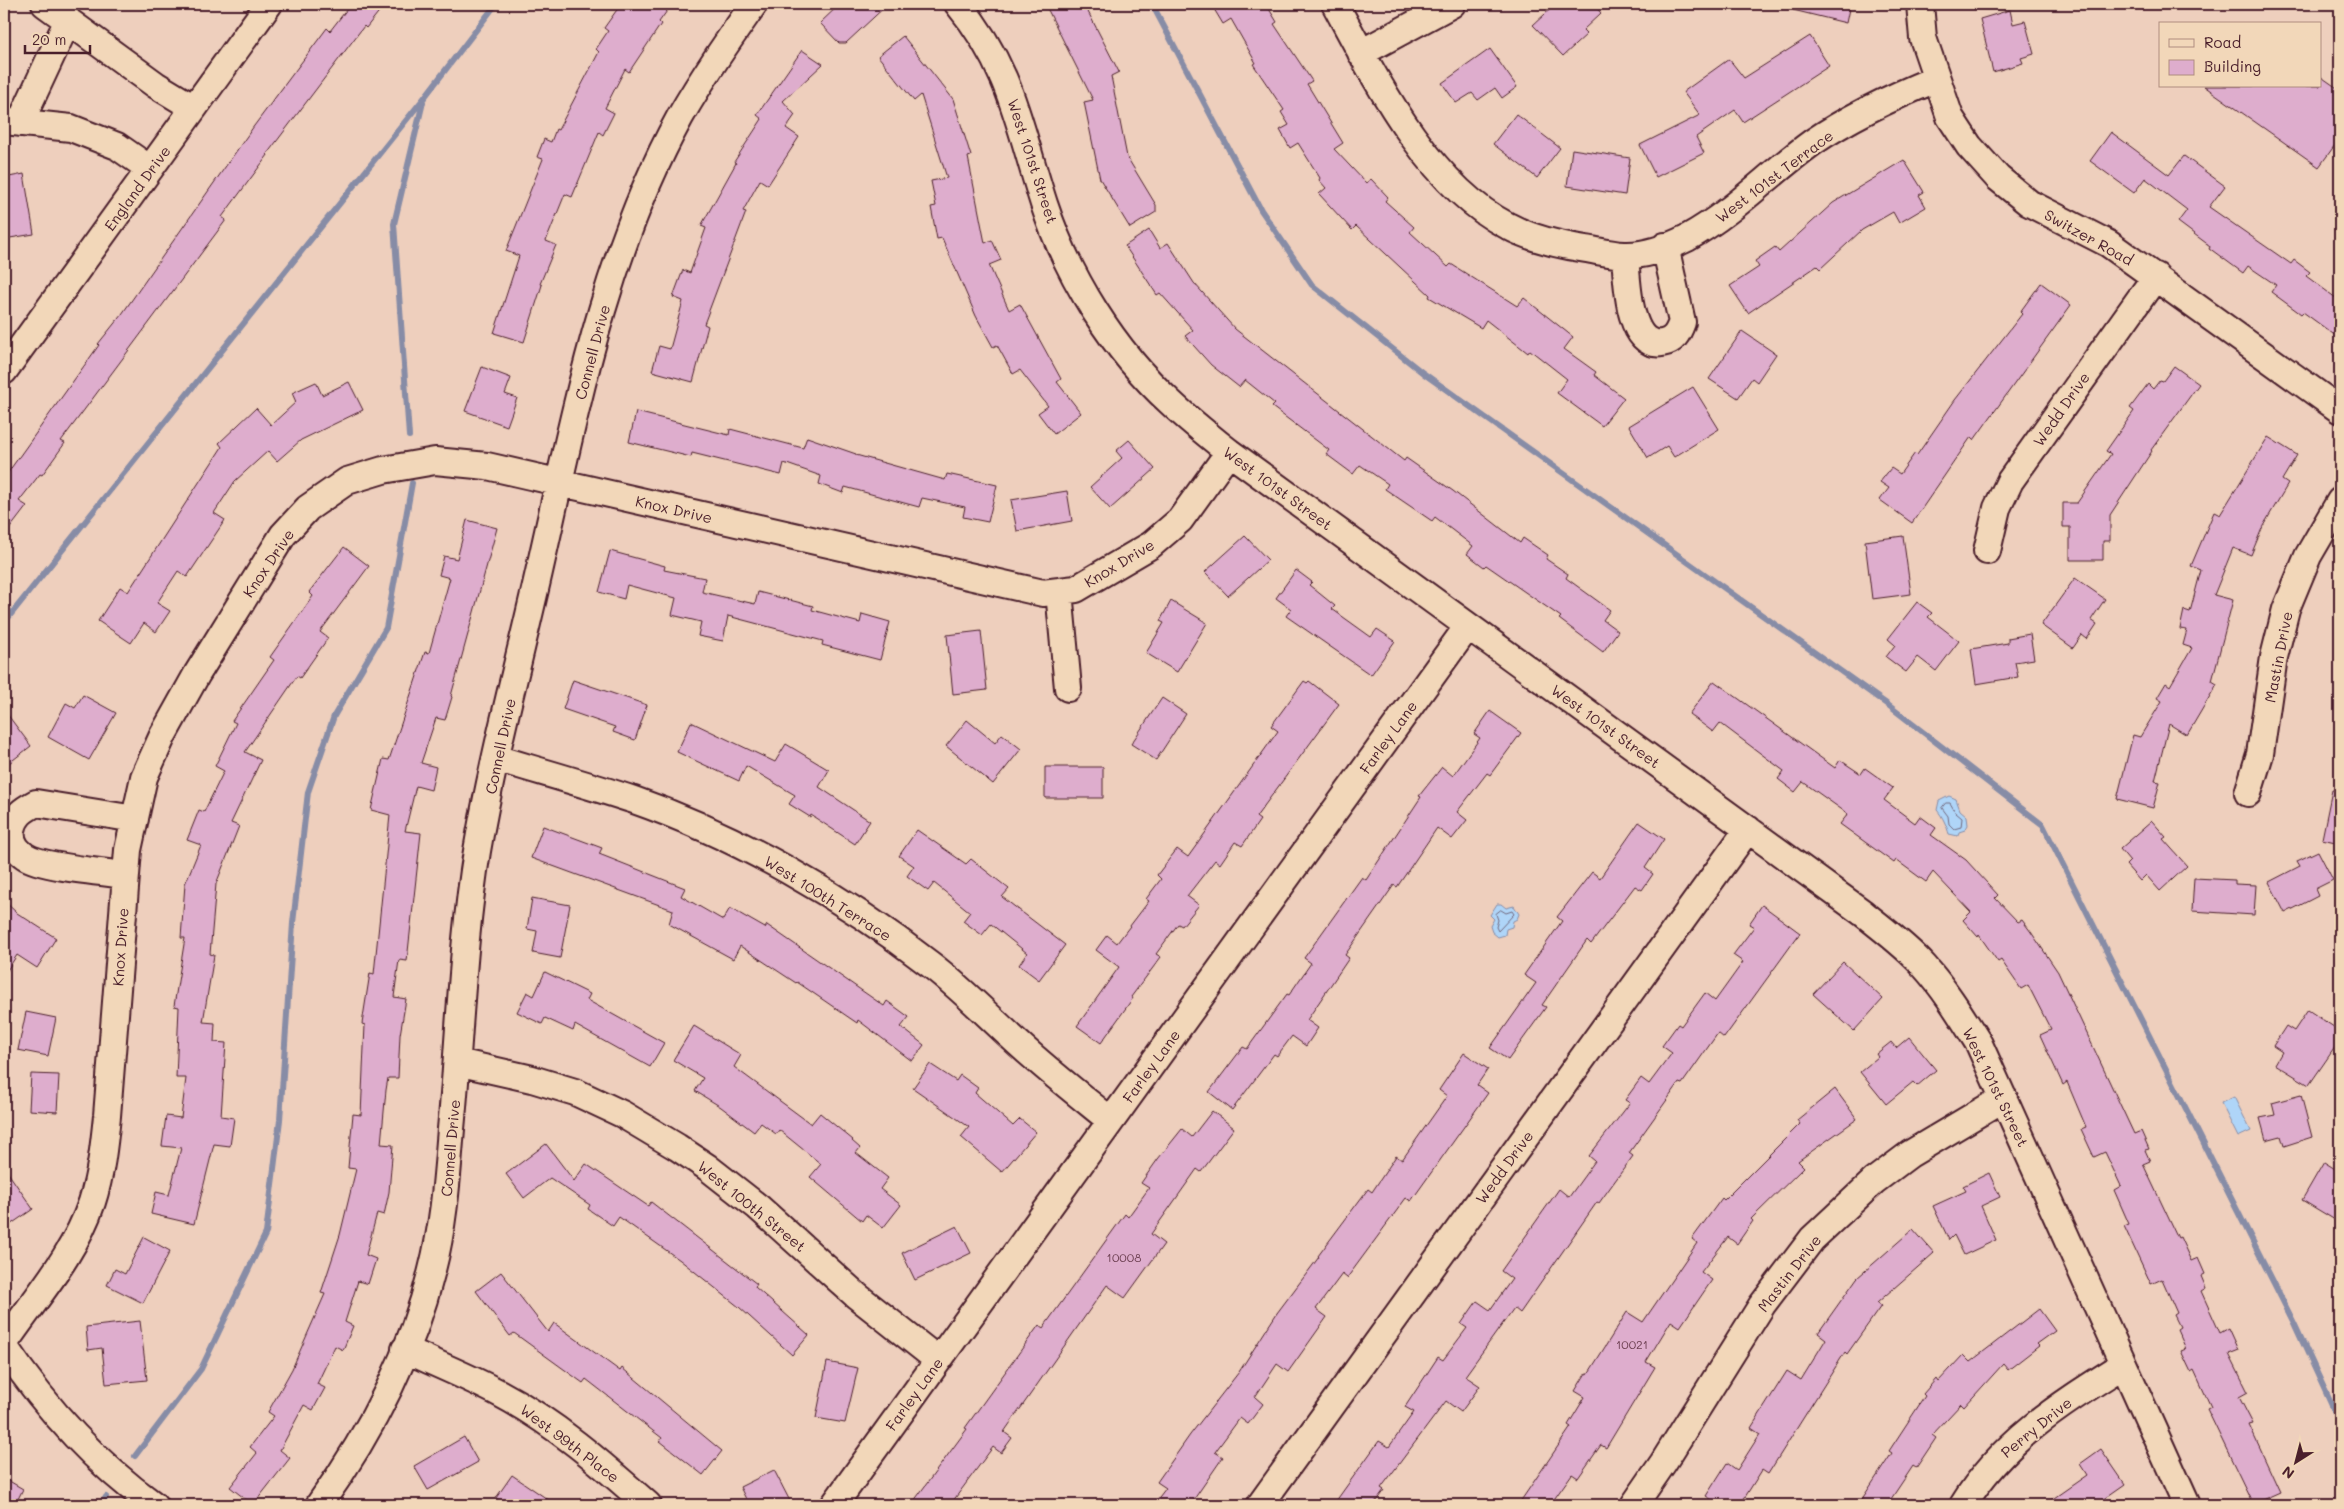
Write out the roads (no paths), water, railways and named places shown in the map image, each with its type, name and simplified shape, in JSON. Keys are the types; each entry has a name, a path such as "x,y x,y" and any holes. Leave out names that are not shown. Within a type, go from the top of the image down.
{"street":[{"path":"45,4 156,85 194,108"},
{"name":"England Drive","path":"4,371 269,4"},
{"name":"Connell Drive","path":"318,1505 359,1446 386,1396 418,1319 432,1268 445,1200 464,959 477,852 496,758 594,337 620,253 652,176 680,118 754,4"},
{"name":"West 101st Street","path":"958,4 971,19 994,56 1011,90 1044,204 1066,258 1093,308 1132,362 1170,402 1229,452 1863,913 1893,936 1924,966 1958,1010 1979,1044 2187,1505"},
{"name":"West 101st Terrace","path":"1334,4 1402,122 1446,176 1473,202 1508,226 1542,240 1625,255 1665,246 1686,238 1729,211 1770,175 1814,141 1890,98 1936,79"},
{"path":"1361,53 1452,4"},
{"name":"Switzer Road","path":"1920,4 1923,38 1950,117 1969,146 1998,178 2028,202 2109,244 2340,410"},
{"path":"68,20 12,122 71,128 92,135 117,146 150,169"},
{"path":"1625,255 1632,316 1639,333 1659,344 1669,341 1678,333 1682,322 1665,246"},
{"name":"Wedd Drive","path":"1987,551 1997,508 2010,481 2156,276"},
{"name":"Knox Drive","path":"4,1345 47,1287 69,1250 92,1202 102,1160 107,1116 128,850 144,777 173,717 283,535 308,508 347,481 383,470 435,461 487,466 1043,593 1076,589 1151,545 1180,520 1229,452"},
{"name":"Mastin Drive","path":"2248,793 2260,754 2274,657 2286,609 2308,556 2340,501"},
{"path":"1059,591 1068,688"},
{"name":"Farley Lane","path":"834,1505 1468,626"},
{"name":"West 100th Terrace","path":"496,758 634,800 671,814 754,853 808,882 870,921 930,964 968,995 1030,1054 1111,1121"},
{"path":"126,876 39,862 25,856 15,847 11,836 14,821 22,810 36,803 135,819"},
{"name":"Wedd Drive","path":"1260,1505 1748,829"},
{"name":"West 100th Street","path":"457,1062 532,1079 575,1092 622,1114 677,1146 758,1207 857,1296 938,1360"},
{"name":"Mastin Drive","path":"1634,1505 1663,1463 1762,1305 1812,1240 1874,1181 1910,1154 2004,1098"},
{"path":"4,1345 27,1380 95,1458 130,1488 154,1505"},
{"name":"West 99th Place","path":"405,1349 499,1393 548,1423 612,1473 648,1505"},
{"name":"Perry Drive","path":"1963,1505 1989,1467 2010,1444 2051,1411 2123,1365"}],"water":[{"path":"1949,796 1956,799 1960,810 1967,816 1968,825 1965,830 1959,832 1958,836 1949,834 1945,822 1937,810 1939,801"},
{"path":"1497,904 1501,904 1506,908 1514,906 1519,914 1517,919 1513,921 1512,927 1506,929 1505,935 1498,937 1492,932 1490,926 1494,919 1490,915"},
{"path":"2234,1097 2251,1131 2238,1137 2221,1103"}],"waterway":[{"path":"4,623 424,98 496,4"},
{"path":"1152,4 1261,210 1312,285 1423,373 1888,705 2043,825 2294,1323 2340,1423"},
{"path":"409,436 394,224 423,102"},
{"path":"135,1456 201,1369 266,1233 280,1120 293,923 308,792 334,716 386,628 412,483"},
{"path":"101,1505 106,1497"}]}
